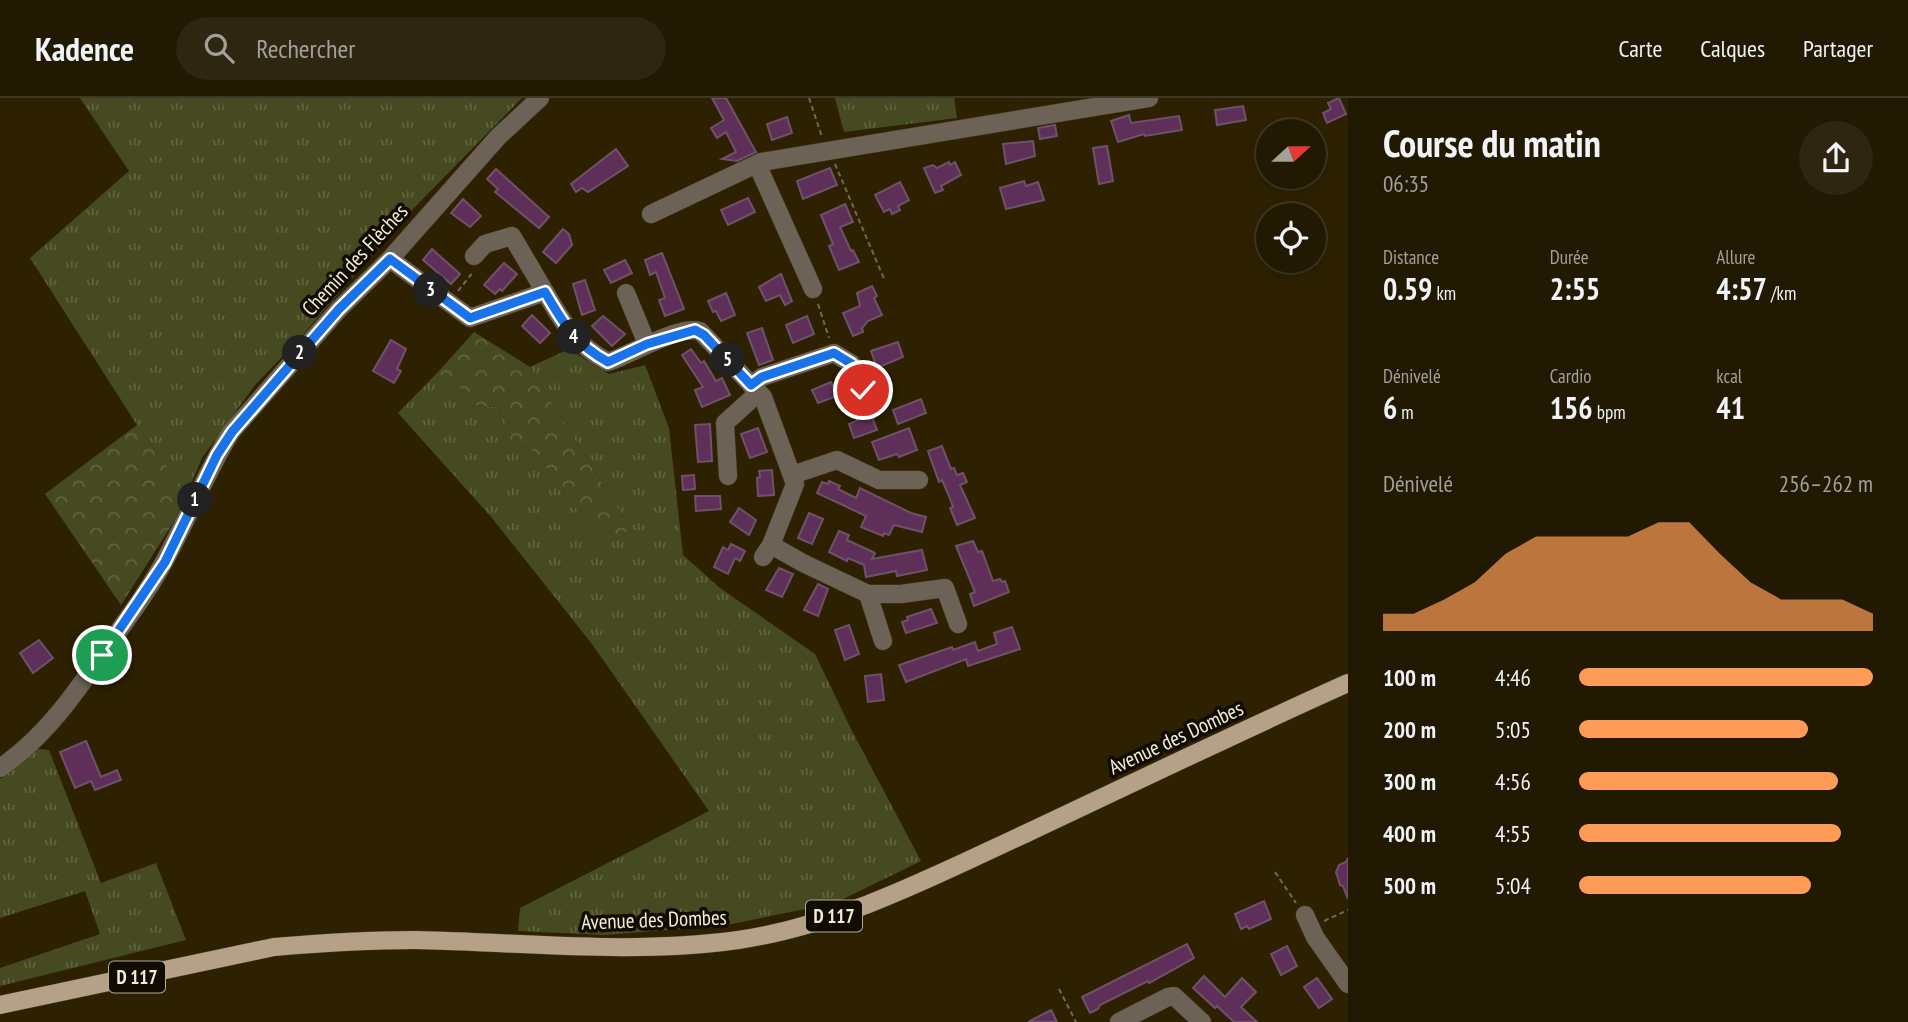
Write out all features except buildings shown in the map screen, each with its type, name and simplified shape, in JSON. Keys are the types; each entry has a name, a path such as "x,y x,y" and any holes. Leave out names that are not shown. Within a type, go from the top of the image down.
{"main road":[{"name":"Avenue des Dombes","path":"0,1005 274,947 314,943 414,940 622,948 681,946 741,939 812,922 922,882 1348,683"}],"street":[{"name":"Chemin des Flèches","path":"0,768 20,754 68,704 135,607 165,562 217,455 232,432 339,309 390,259 498,137 540,98"},
{"path":"651,214 757,164 1149,98"},
{"path":"757,164 813,289"},
{"path":"474,256 485,244 512,236 569,333 593,354 608,362 647,344 689,330 700,331 763,397 795,484 767,551 803,564 868,594 901,594 945,588 958,624"},
{"path":"390,259 470,318 545,292"},
{"path":"626,293 647,344"},
{"path":"727,477 725,423 762,377 834,353 852,364 863,390"},
{"path":"792,475 837,460 879,480 919,480"},
{"path":"868,594 883,641"},
{"path":"1308,921 1315,937 1348,984"},
{"path":"1119,1022 1174,996 1202,1022"}],"path":[{"path":"809,98 885,281"},
{"path":"449,303 479,265 474,256"},
{"path":"813,289 834,353"},
{"path":"1275,872 1308,921 1348,910"},
{"path":"1059,989 1076,1022"}],"green space":[{"path":"80,98 522,98 405,217 301,337 255,385 202,458 187,493 137,425 30,258 129,171"},
{"path":"835,98 954,98 957,118 844,132"},
{"path":"474,332 530,367 631,530 601,543 535,452 507,439 498,407 468,405 458,383 437,373"},
{"path":"569,349 609,374 645,365 669,428 683,555 720,588 815,654 853,733 921,861 835,903 727,925 605,935 518,931 520,908 709,811 592,644 492,518 398,413 437,373 458,382 468,405 498,407 507,439 535,452 601,542 631,530 530,367"},
{"path":"137,425 187,493 175,520 121,605 45,494"},
{"path":"38,749 49,750 101,883 156,863 186,940 0,986 0,968 100,934 85,891 0,918 0,779"}],"route":[{"path":"102,655 165,562 217,455 232,432 339,309 390,259 470,318 545,292 569,333 593,354 608,362 647,344 695,330 700,331 751,385 762,377 834,353 852,364 863,390"}]}
